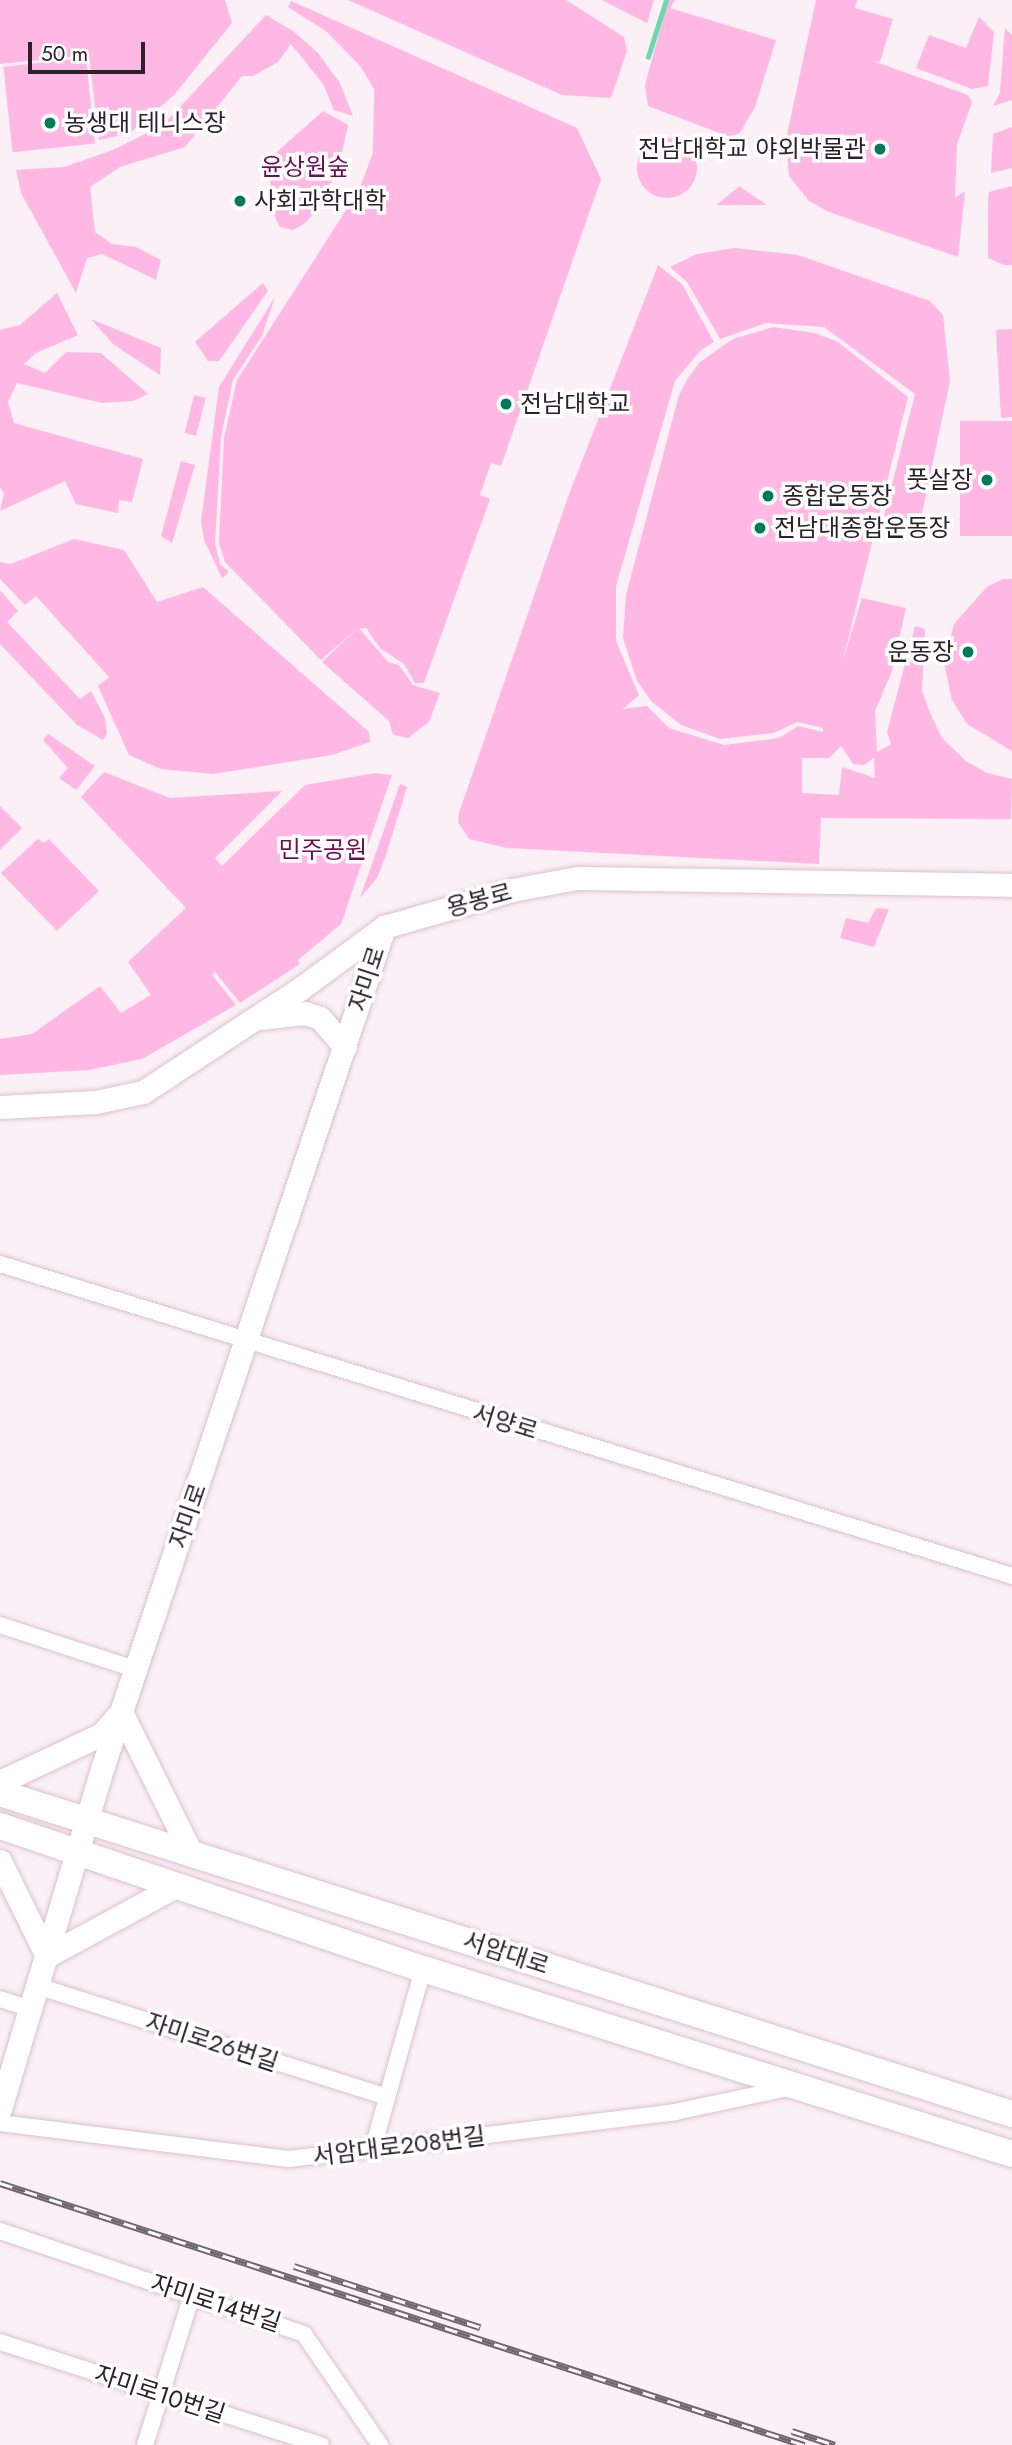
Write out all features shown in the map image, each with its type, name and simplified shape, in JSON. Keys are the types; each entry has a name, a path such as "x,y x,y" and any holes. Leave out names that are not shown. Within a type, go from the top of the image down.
{"main road":[{"name":"서암대로","path":"0,1793 1012,2114"},
{"name":"서암대로","path":"0,1826 424,1969 1012,2154"}],"street":[{"name":"용봉로","path":"0,1107 96,1102 143,1091 254,1019 384,927 512,890 577,878 1012,885"},
{"name":"자미로","path":"0,2109 121,1712 248,1344 384,927"},
{"path":"254,1019 305,1013 334,1030 345,1047"},
{"name":"서양로","path":"0,1264 248,1344 1012,1576"},
{"path":"0,1625 135,1669"},
{"path":"0,1782 102,1734 121,1712 191,1853"},
{"path":"0,1861 47,1956 178,1885"},
{"path":"373,2148 424,1969"},
{"name":"자미로26번길","path":"37,1986 387,2097"},
{"path":"0,1999 30,2009"},
{"name":"서암대로208번길","path":"0,2123 254,2158 289,2159 675,2112 797,2087"},
{"name":"자미로14번길","path":"0,2231 304,2334 380,2445"},
{"path":"145,2445 192,2295"},
{"name":"자미로10번길","path":"0,2342 321,2445"}],"green space":[{"path":"0,0 225,0 232,23 174,95 130,133 99,140 89,55 0,64"},
{"path":"348,0 566,0 624,37 627,51 611,98 562,95"},
{"path":"602,0 654,0 647,23"},
{"path":"668,0 675,0 670,8 776,40 755,107 740,133 730,137 648,106 645,85"},
{"path":"816,0 857,0 855,8 893,19 880,62 873,61 968,95 972,102 957,144 955,198 965,191 958,257 829,212 809,201 789,176 786,139"},
{"path":"291,1 577,128 601,179 501,466 491,463 480,495 490,499 424,683 415,683 404,664 380,648 366,628 359,628 388,662 399,665 413,685 440,693 429,722 408,738 393,735 389,721 322,662 358,628 321,660 225,562 219,543 224,438 237,380 359,190 373,153 374,89 361,67 327,32 288,7"},
{"path":"266,15 293,31 318,53 340,83 353,116 334,110 323,84 291,44 278,62 253,76 242,76 185,147 120,167 90,187 95,232 112,244 136,247 161,260 156,280 102,254 87,258 76,293 21,193 16,170 64,167 113,150 163,125"},
{"path":"979,17 994,32 988,86 972,89 916,68 929,35 966,48"},
{"path":"1005,28 1012,35 1012,100 993,106 1000,93"},
{"name":"농생대 테니스장","path":"86,58 95,144 12,152 3,67"},
{"name":"윤상원숲","path":"323,111 348,125 337,175 322,194 323,204 304,224 293,230 280,227 273,213 277,189 271,187 269,172 278,151"},
{"path":"1012,127 1012,168 991,173 993,134"},
{"path":"667,138 684,143 692,151 697,168 692,185 684,193 667,198 650,193 642,185 637,168 642,151 650,143"},
{"path":"740,186 743,189 767,205 716,205"},
{"path":"1012,186 1012,265 1004,265 988,258 988,200 989,192"},
{"path":"735,248 798,255 930,301 943,315 950,381 920,523 884,516 915,394 824,327 766,323 720,339 687,282 670,267 697,254"},
{"path":"658,265 682,284 714,342 701,350 675,381 616,586 616,641 639,695 623,709 647,706 669,728 724,745 779,738 798,726 823,732 823,728 797,722 774,733 720,739 681,725 651,701 637,681 623,638 626,595 679,395 688,378 700,362 733,339 773,327 815,333 838,342 908,397 843,660 862,598 906,608 892,671 875,711 877,752 891,744 887,732 915,626 925,629 922,691 930,713 942,738 966,761 987,773 1012,779 1011,819 821,818 819,864 507,848 469,839 458,822 459,813 568,497","holes":["841,746 853,764 864,765 874,758 875,778 842,767 839,795 802,793 802,758 829,758"]},
{"path":"263,283 268,291 219,361 208,361 195,342"},
{"path":"57,293 78,335 36,353 24,364 45,373 66,352 101,353 148,394 133,401 102,403 17,383 8,402 14,423 143,459 132,502 119,500 118,513 76,504 65,481 0,511 4,494 0,487 0,330 20,325"},
{"path":"275,297 262,336 233,380 221,437 215,543 220,564 229,572 222,578 204,540 201,521 219,387"},
{"path":"91,319 161,348 160,375 113,344"},
{"path":"1012,329 1012,417 1001,418 996,330"},
{"path":"194,395 206,398 196,436 185,433"},
{"name":"풋살장","path":"960,421 1012,421 1012,536 960,536"},
{"path":"181,461 195,465 172,543 161,536"},
{"path":"74,539 124,550 157,602 203,587 369,732 370,742 332,755 213,774 161,769 129,755 98,686 109,677 36,596 25,605 0,579 0,562 11,564"},
{"path":"1003,579 1012,579 1012,751 967,724 952,700 944,663 954,624 987,587"},
{"path":"0,590 18,611 7,622 80,699 91,691 105,718 107,734 103,740 77,725 0,644"},
{"path":"48,734 95,766 76,790 59,778 68,768 43,740"},
{"name":"민주공원","path":"104,772 170,798 282,791 215,858 222,866 305,785 375,773 392,775 341,924 298,960 300,964 240,1003 215,972 212,975 236,1005 142,1059 89,1070 0,1075 0,1039 32,1034 100,986 121,1013 151,995 128,962 186,908 81,797"},
{"path":"400,784 407,787 385,858 377,878 360,898"},
{"path":"0,806 22,828 0,850"},
{"path":"38,839 44,843 49,839 99,891 57,931 1,873"},
{"path":"876,908 889,909 874,947 840,938 846,918 868,923"}],"waterway":[{"path":"648,57 666,0"}],"railway":[{"path":"0,2183 804,2445"},
{"path":"294,2266 480,2327"},
{"path":"792,2431 835,2445"}],"place":[{"name":"농생대 테니스장","path":"50,123"},
{"name":"전남대학교 야외박물관","path":"880,149"},
{"name":"사회과학대학","path":"240,201"},
{"name":"전남대학교","path":"506,404"},
{"name":"풋살장","path":"987,480"},
{"name":"종합운동장","path":"768,496"},
{"name":"전남대종합운동장","path":"760,528"},
{"name":"운동장","path":"968,652"}]}
